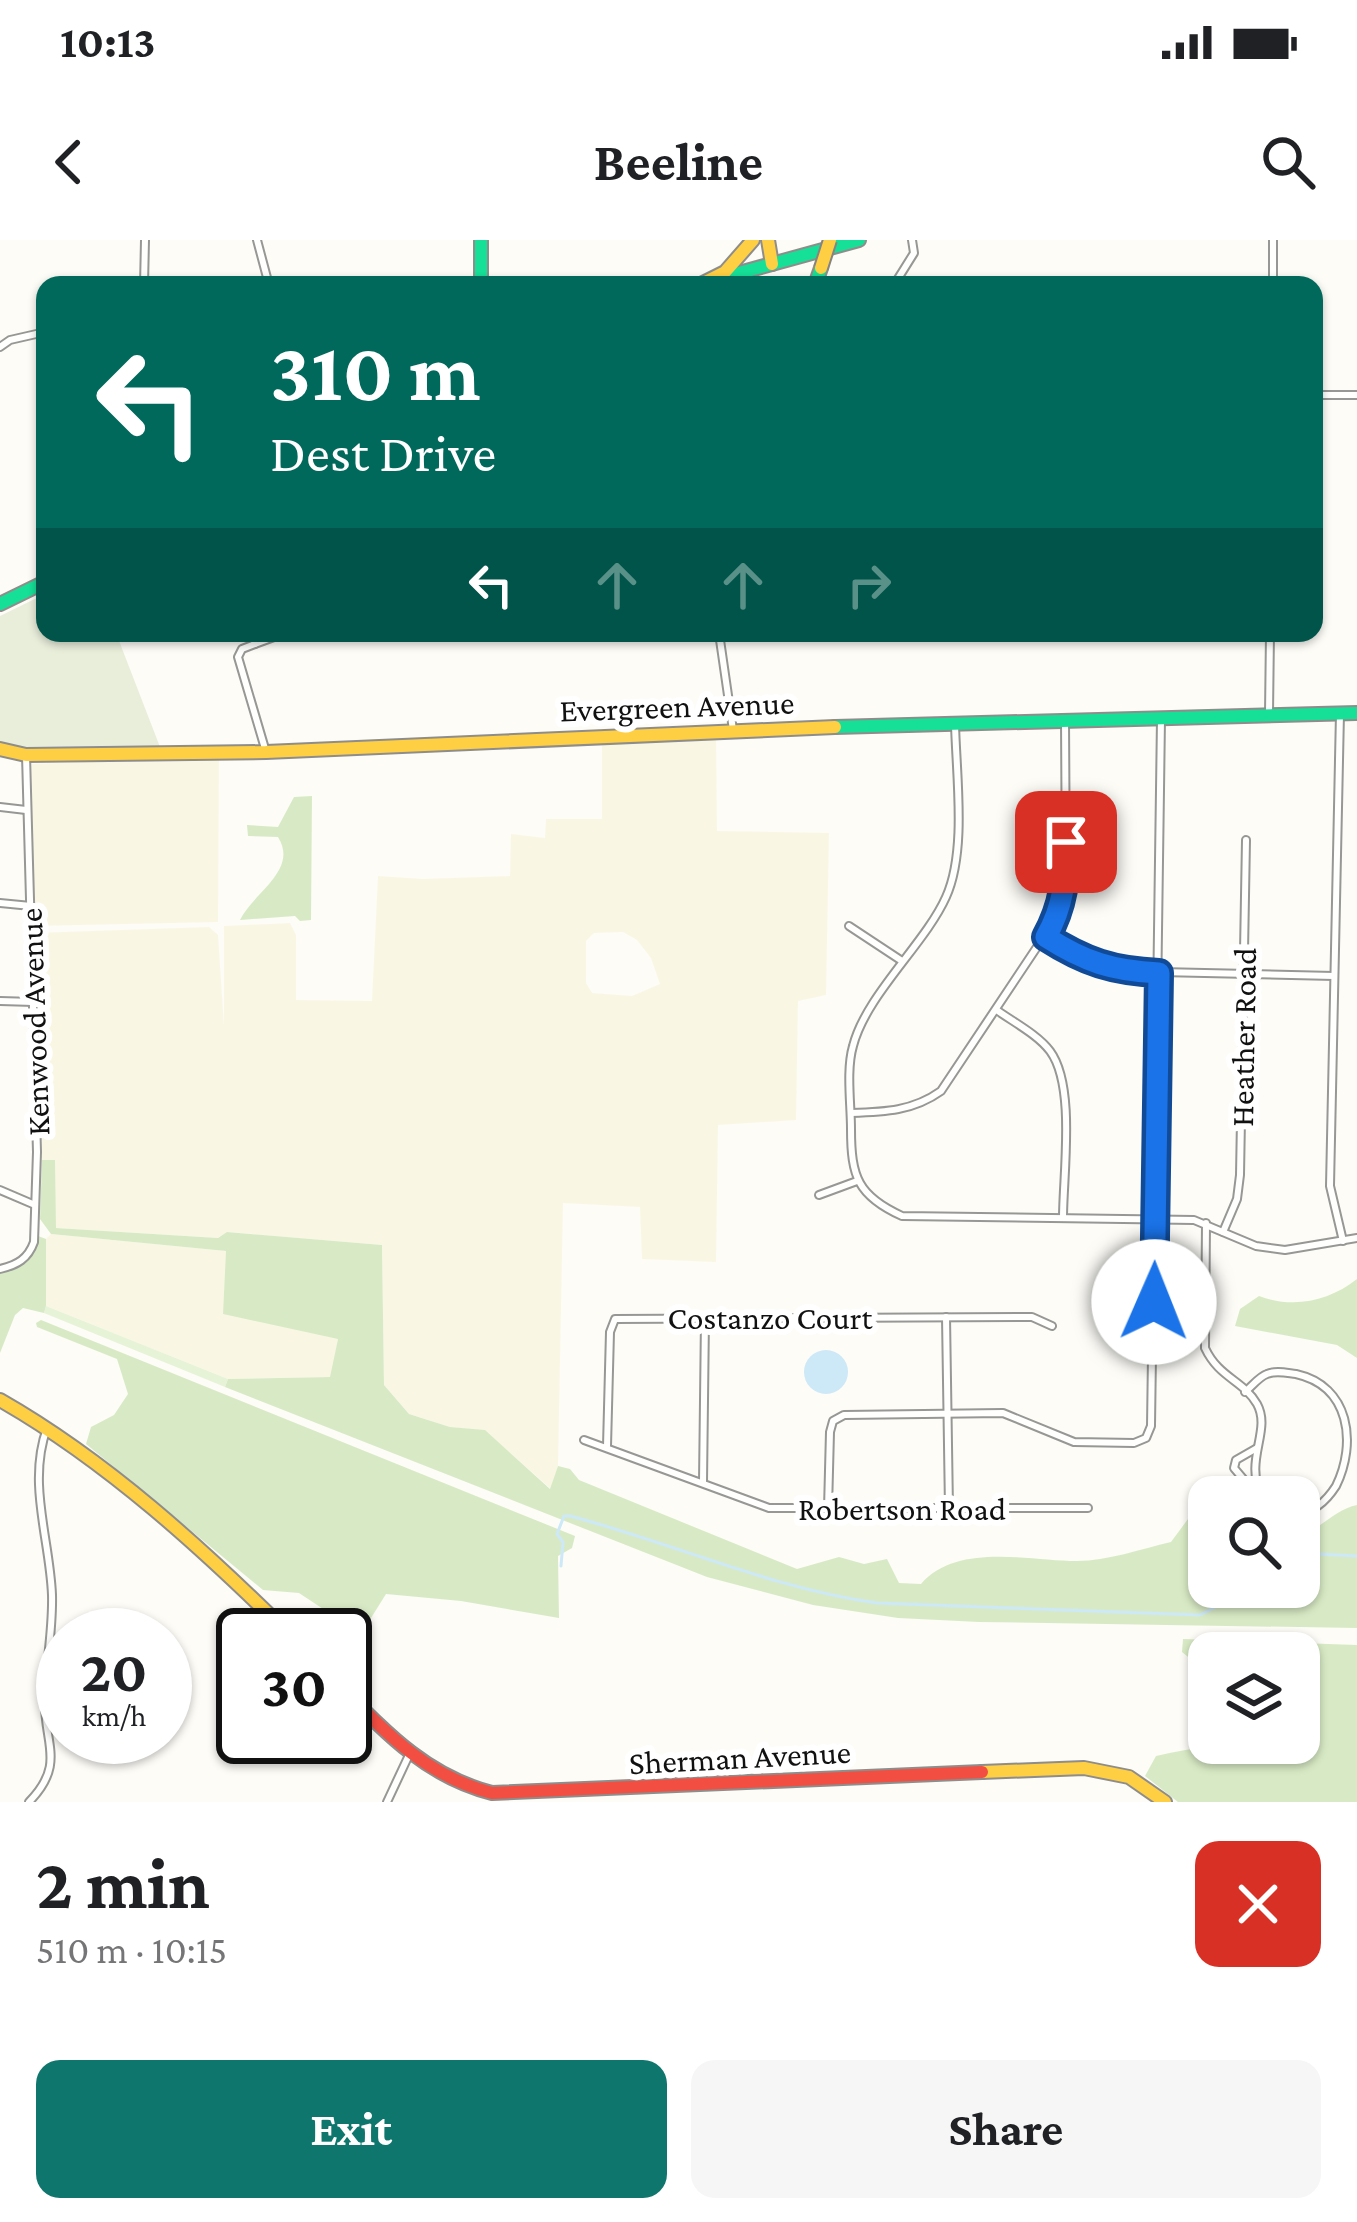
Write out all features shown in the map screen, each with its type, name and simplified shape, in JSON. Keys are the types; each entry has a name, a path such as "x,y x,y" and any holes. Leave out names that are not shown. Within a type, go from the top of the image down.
{"main road":[{"path":"481,240 482,276"},
{"path":"716,276 753,240"},
{"path":"768,240 772,264"},
{"path":"818,276 830,240"},
{"path":"731,276 859,240"},
{"path":"0,604 36,586"},
{"name":"Evergreen Avenue","path":"0,749 26,755 266,752 733,730 1357,713"},
{"path":"0,1400 47,1428 261,1608"},
{"name":"Sherman Avenue","path":"372,1717 409,1755 453,1783 491,1798 1084,1768 1129,1778 1165,1802"}],"street":[{"path":"144,276 145,240"},
{"path":"257,240 266,276"},
{"path":"900,276 914,253 912,240"},
{"path":"1273,240 1273,276"},
{"path":"0,347 36,334"},
{"path":"1323,395 1357,395"},
{"path":"260,642 238,657 266,752"},
{"path":"720,642 733,730"},
{"path":"1268,715 1270,642"},
{"path":"1340,713 1330,1186 1343,1240"},
{"path":"828,1509 832,1421 844,1415 1003,1413 1074,1442 1134,1443 1146,1438 1155,1220 1161,718"},
{"path":"851,1113 897,1111 923,1104 941,1091 1059,914 1066,882 1065,720"},
{"path":"955,723 956,866 946,900 902,961 853,1046 851,1156 857,1180 873,1203 902,1216 1206,1223 1256,1246 1285,1250 1357,1238"},
{"name":"Kenwood Avenue","path":"0,1269 29,1254 35,1206 26,755"},
{"path":"0,808 26,810"},
{"name":"Heather Road","path":"1223,1232 1237,1199 1240,1175 1246,840"},
{"path":"0,903 31,906"},
{"path":"849,926 902,961"},
{"path":"1046,937 1083,961 1115,971 1334,976"},
{"path":"0,1001 34,1003"},
{"path":"998,1011 1047,1046 1058,1064 1064,1087 1063,1218"},
{"path":"819,1195 857,1180"},
{"path":"0,1190 35,1206"},
{"path":"1206,1223 1205,1348 1213,1366 1258,1405 1262,1426 1254,1476"},
{"path":"946,1317 949,1509"},
{"name":"Costanzo Court","path":"607,1446 610,1332 615,1319 1032,1317 1052,1326"},
{"path":"703,1482 704,1318"},
{"path":"1245,1392 1265,1374 1304,1376 1323,1385 1340,1402 1354,1427 1352,1451 1343,1475 1320,1504"},
{"path":"29,1802 46,1782 52,1758 45,1705 52,1589 39,1496 47,1428"},
{"name":"Robertson Road","path":"584,1440 769,1508 1088,1508"},
{"path":"1241,1476 1234,1468 1236,1460 1257,1448"},
{"path":"387,1802 409,1755"}],"shaded area":[{"path":"716,735 717,831 829,833 826,995 798,1001 796,1120 718,1125 716,1262 642,1259 640,1207 563,1203 558,1466 551,1489 485,1431 450,1427 409,1414 384,1385 382,1245 228,1232 218,1238 55,1228 55,1161 42,1160 34,933 209,927 218,935 224,1026 224,926 290,923 296,935 296,1000 372,1001 378,876 510,876 511,834 545,838 546,819 602,819 602,741","holes":["623,932 637,940 651,958 660,984 632,996 592,993 586,983 586,941 594,933"]},
{"path":"219,757 218,922 33,926 31,764"},
{"path":"51,1234 227,1251 338,1339 331,1377 228,1379 46,1306 44,1257"}],"green space":[{"path":"36,598 36,642 119,642 160,747 25,748 0,743 0,616"},
{"path":"312,796 311,920 300,921 295,916 240,920 283,860 278,837 248,836 247,825 278,827 294,797"},
{"path":"42,1160 55,1160 56,1228 218,1238 227,1232 382,1245 384,1385 409,1414 450,1427 485,1430 550,1489 558,1466 570,1469 579,1480 797,1569 839,1557 864,1564 887,1559 899,1583 921,1584 936,1571 974,1558 1077,1561 1124,1554 1171,1542 1188,1519 1188,1608 1320,1608 1320,1525 1357,1505 1357,1628 898,1618 813,1605 707,1577 225,1387 228,1379 330,1377 338,1339 223,1314 226,1251 51,1234 40,1219"},
{"path":"38,1236 46,1239 44,1313 23,1308 15,1315 0,1353 0,1274 26,1260"},
{"path":"1357,1279 1357,1358 1337,1345 1235,1326 1240,1309 1259,1296 1311,1301"},
{"path":"46,1306 228,1379 225,1387 44,1313"},
{"path":"41,1320 575,1536 572,1548 558,1556 559,1618 386,1594 372,1616 372,1608 322,1608 299,1593 263,1590 86,1444 91,1427 114,1415 128,1394 117,1359 36,1323"},
{"path":"1320,1644 1357,1645 1357,1802 1178,1802 1145,1776 1156,1756 1188,1750 1188,1764 1320,1764"}],"water":[{"path":"826,1350 842,1356 848,1372 842,1388 826,1394 810,1388 804,1372 810,1356"}],"waterway":[{"path":"561,1566 563,1542 557,1534 564,1516 570,1516 760,1576 877,1603 1200,1615 1214,1608"},
{"path":"1320,1554 1357,1556"}],"traffic: fast":[{"path":"481,240 481,276"},
{"path":"728,276 859,240"},
{"path":"818,276 821,268"},
{"path":"0,604 36,586"},
{"path":"835,727 1357,713"}],"traffic: slow":[{"path":"717,276 753,240"},
{"path":"768,240 772,264"},
{"path":"821,268 830,240"},
{"path":"0,749 26,755 266,752 835,727"},
{"path":"0,1400 78,1450 152,1508 262,1608"},
{"path":"982,1772 1084,1768 1129,1777 1165,1802"}],"traffic: jam":[{"path":"372,1717 429,1766 492,1793 982,1772"}],"route":[{"path":"1066,842 1066,882 1059,914 1046,937 1083,961 1115,971 1159,973 1154,1302"}]}
